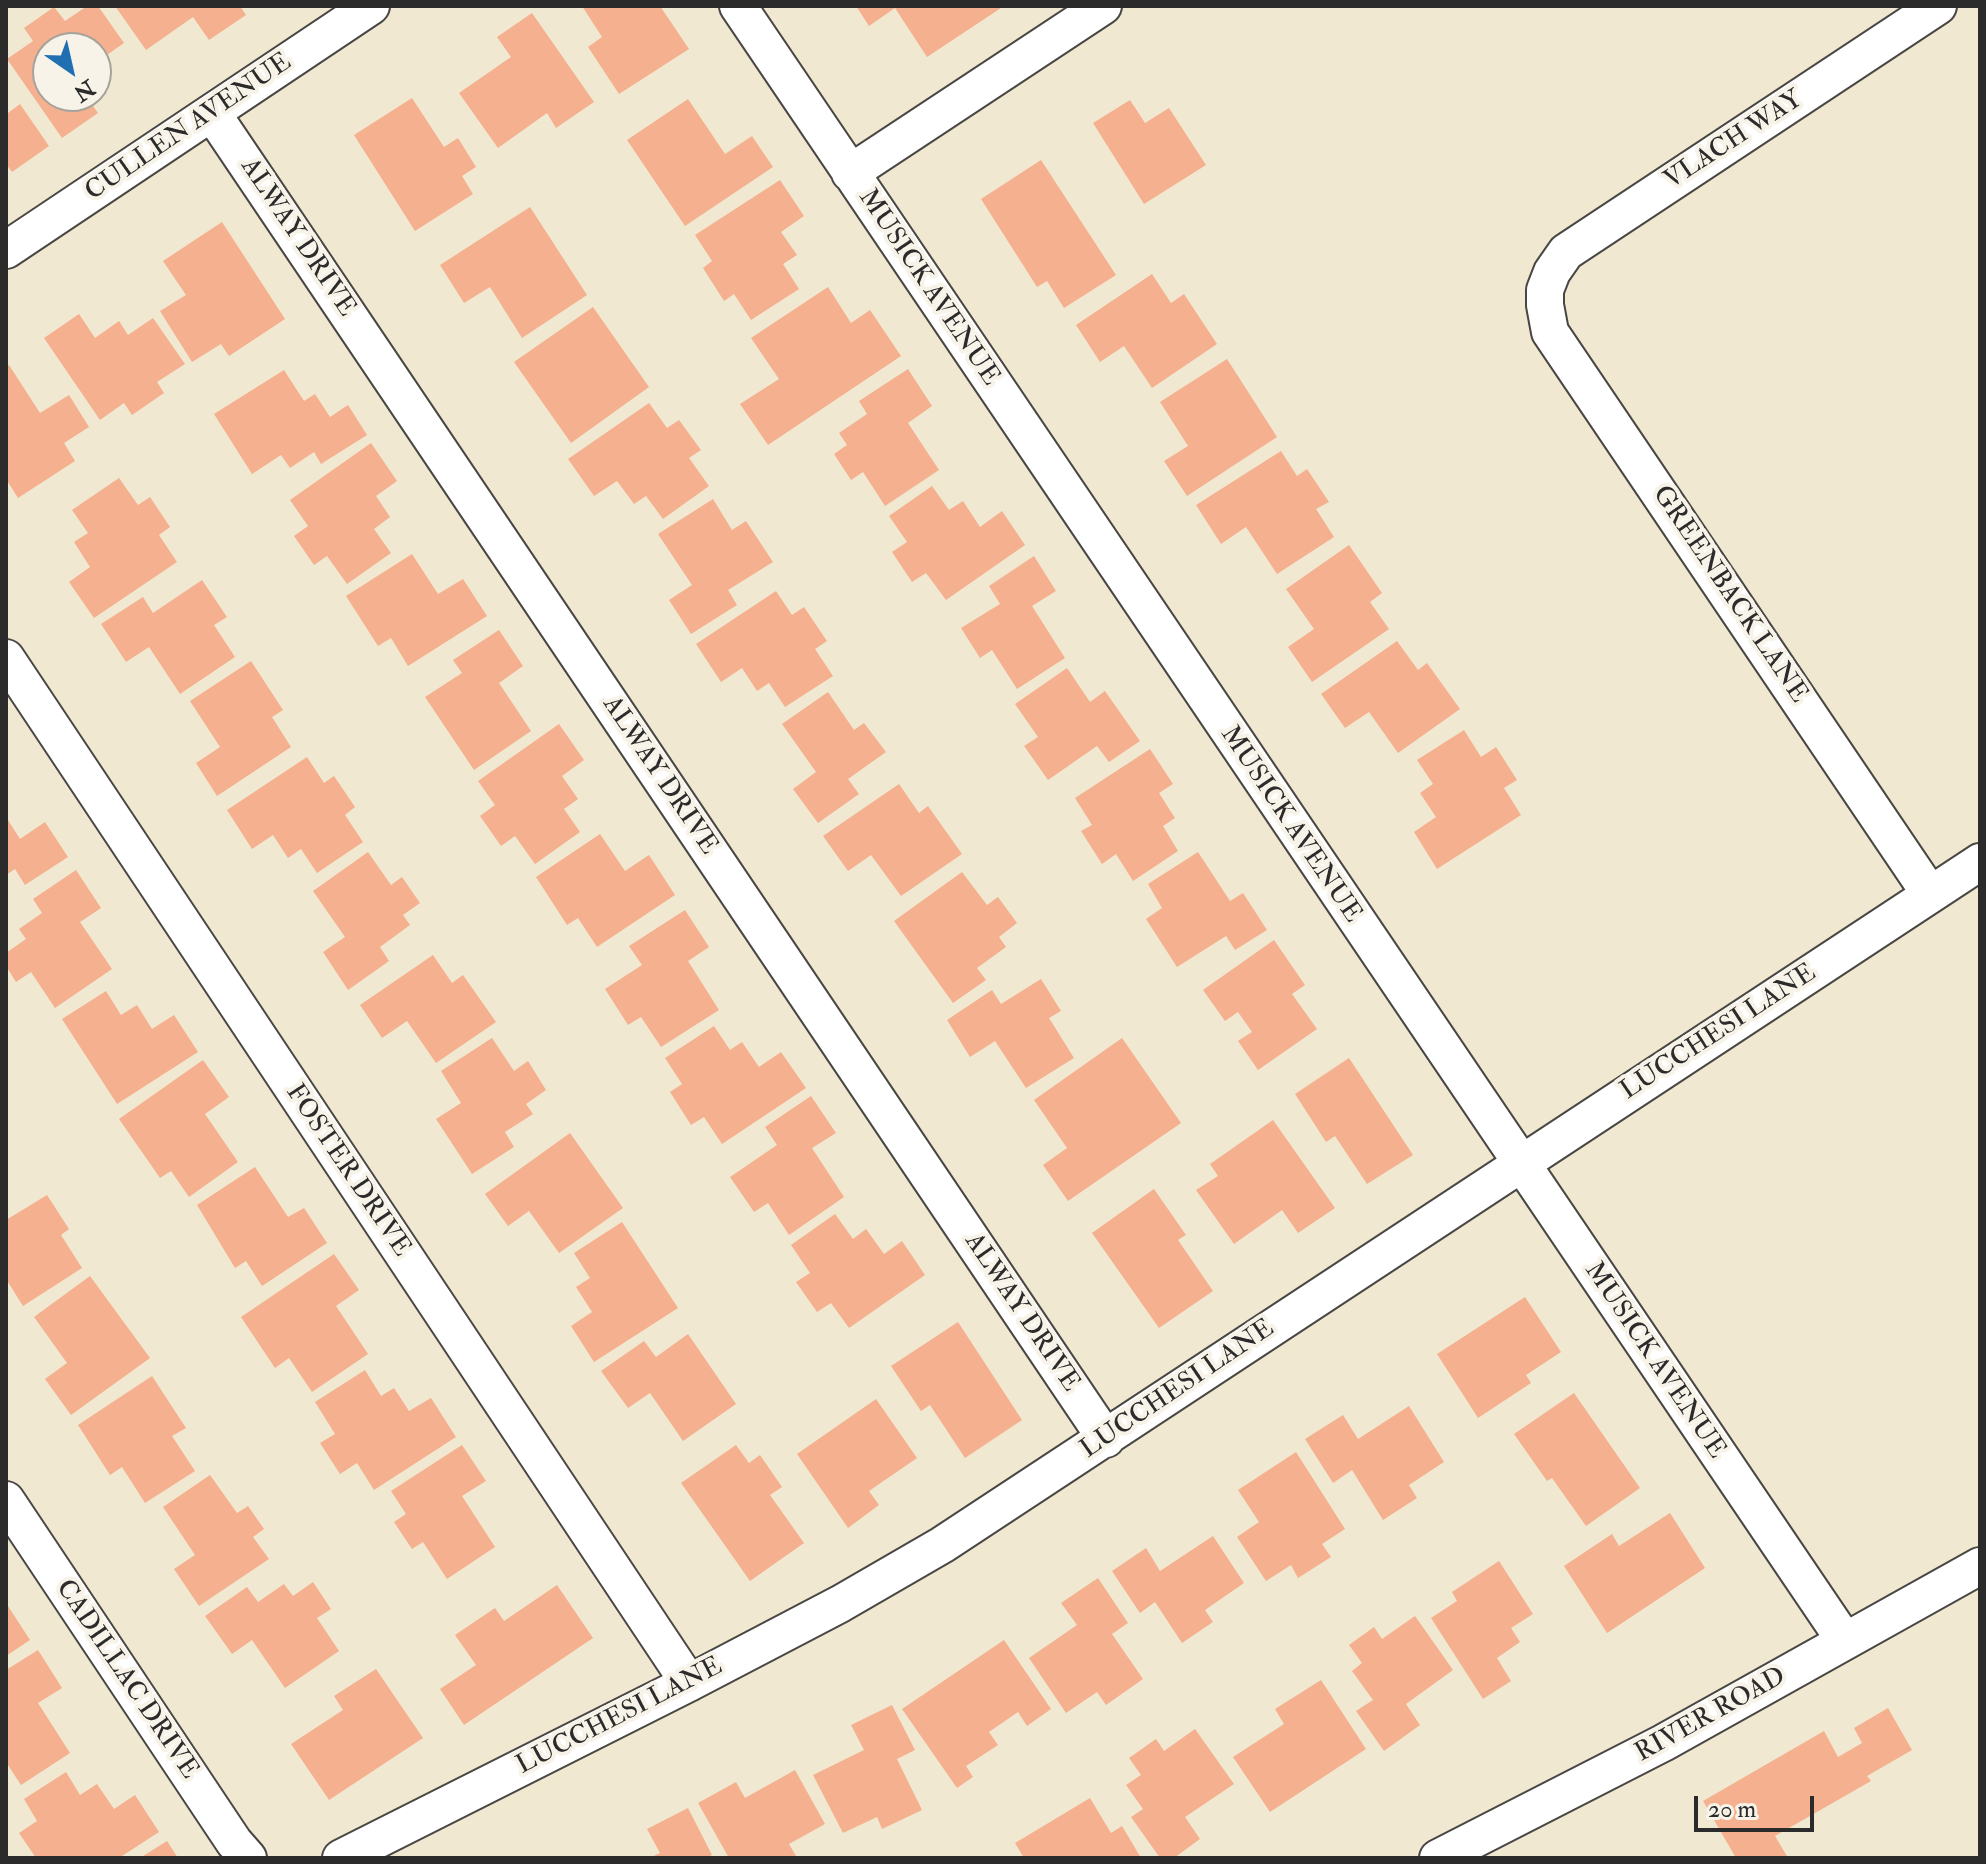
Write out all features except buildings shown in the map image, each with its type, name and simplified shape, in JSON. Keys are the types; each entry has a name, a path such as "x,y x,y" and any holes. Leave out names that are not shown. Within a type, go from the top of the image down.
{"street":[{"name":"CULLEN AVENUE","path":"6,250 371,6"},
{"name":"MUSICK AVENUE","path":"738,6 1519,1164 1845,1641"},
{"path":"850,173 1103,6"},
{"name":"VLACH WAY","path":"1545,290 1552,272 1566,252 1938,6"},
{"name":"ALWAY DRIVE","path":"212,113 1106,1439"},
{"name":"GREENBACK LANE","path":"1545,290 1550,332 1930,894"},
{"name":"FOSTER DRIVE","path":"6,658 689,1683"},
{"name":"LUCCHESI LANE","path":"341,1858 689,1683 840,1604 942,1545 1980,862"},
{"name":"CADILLAC DRIVE","path":"6,1500 234,1842 248,1858"},
{"name":"RIVER ROAD","path":"1438,1858 1663,1743 1980,1566"}]}
